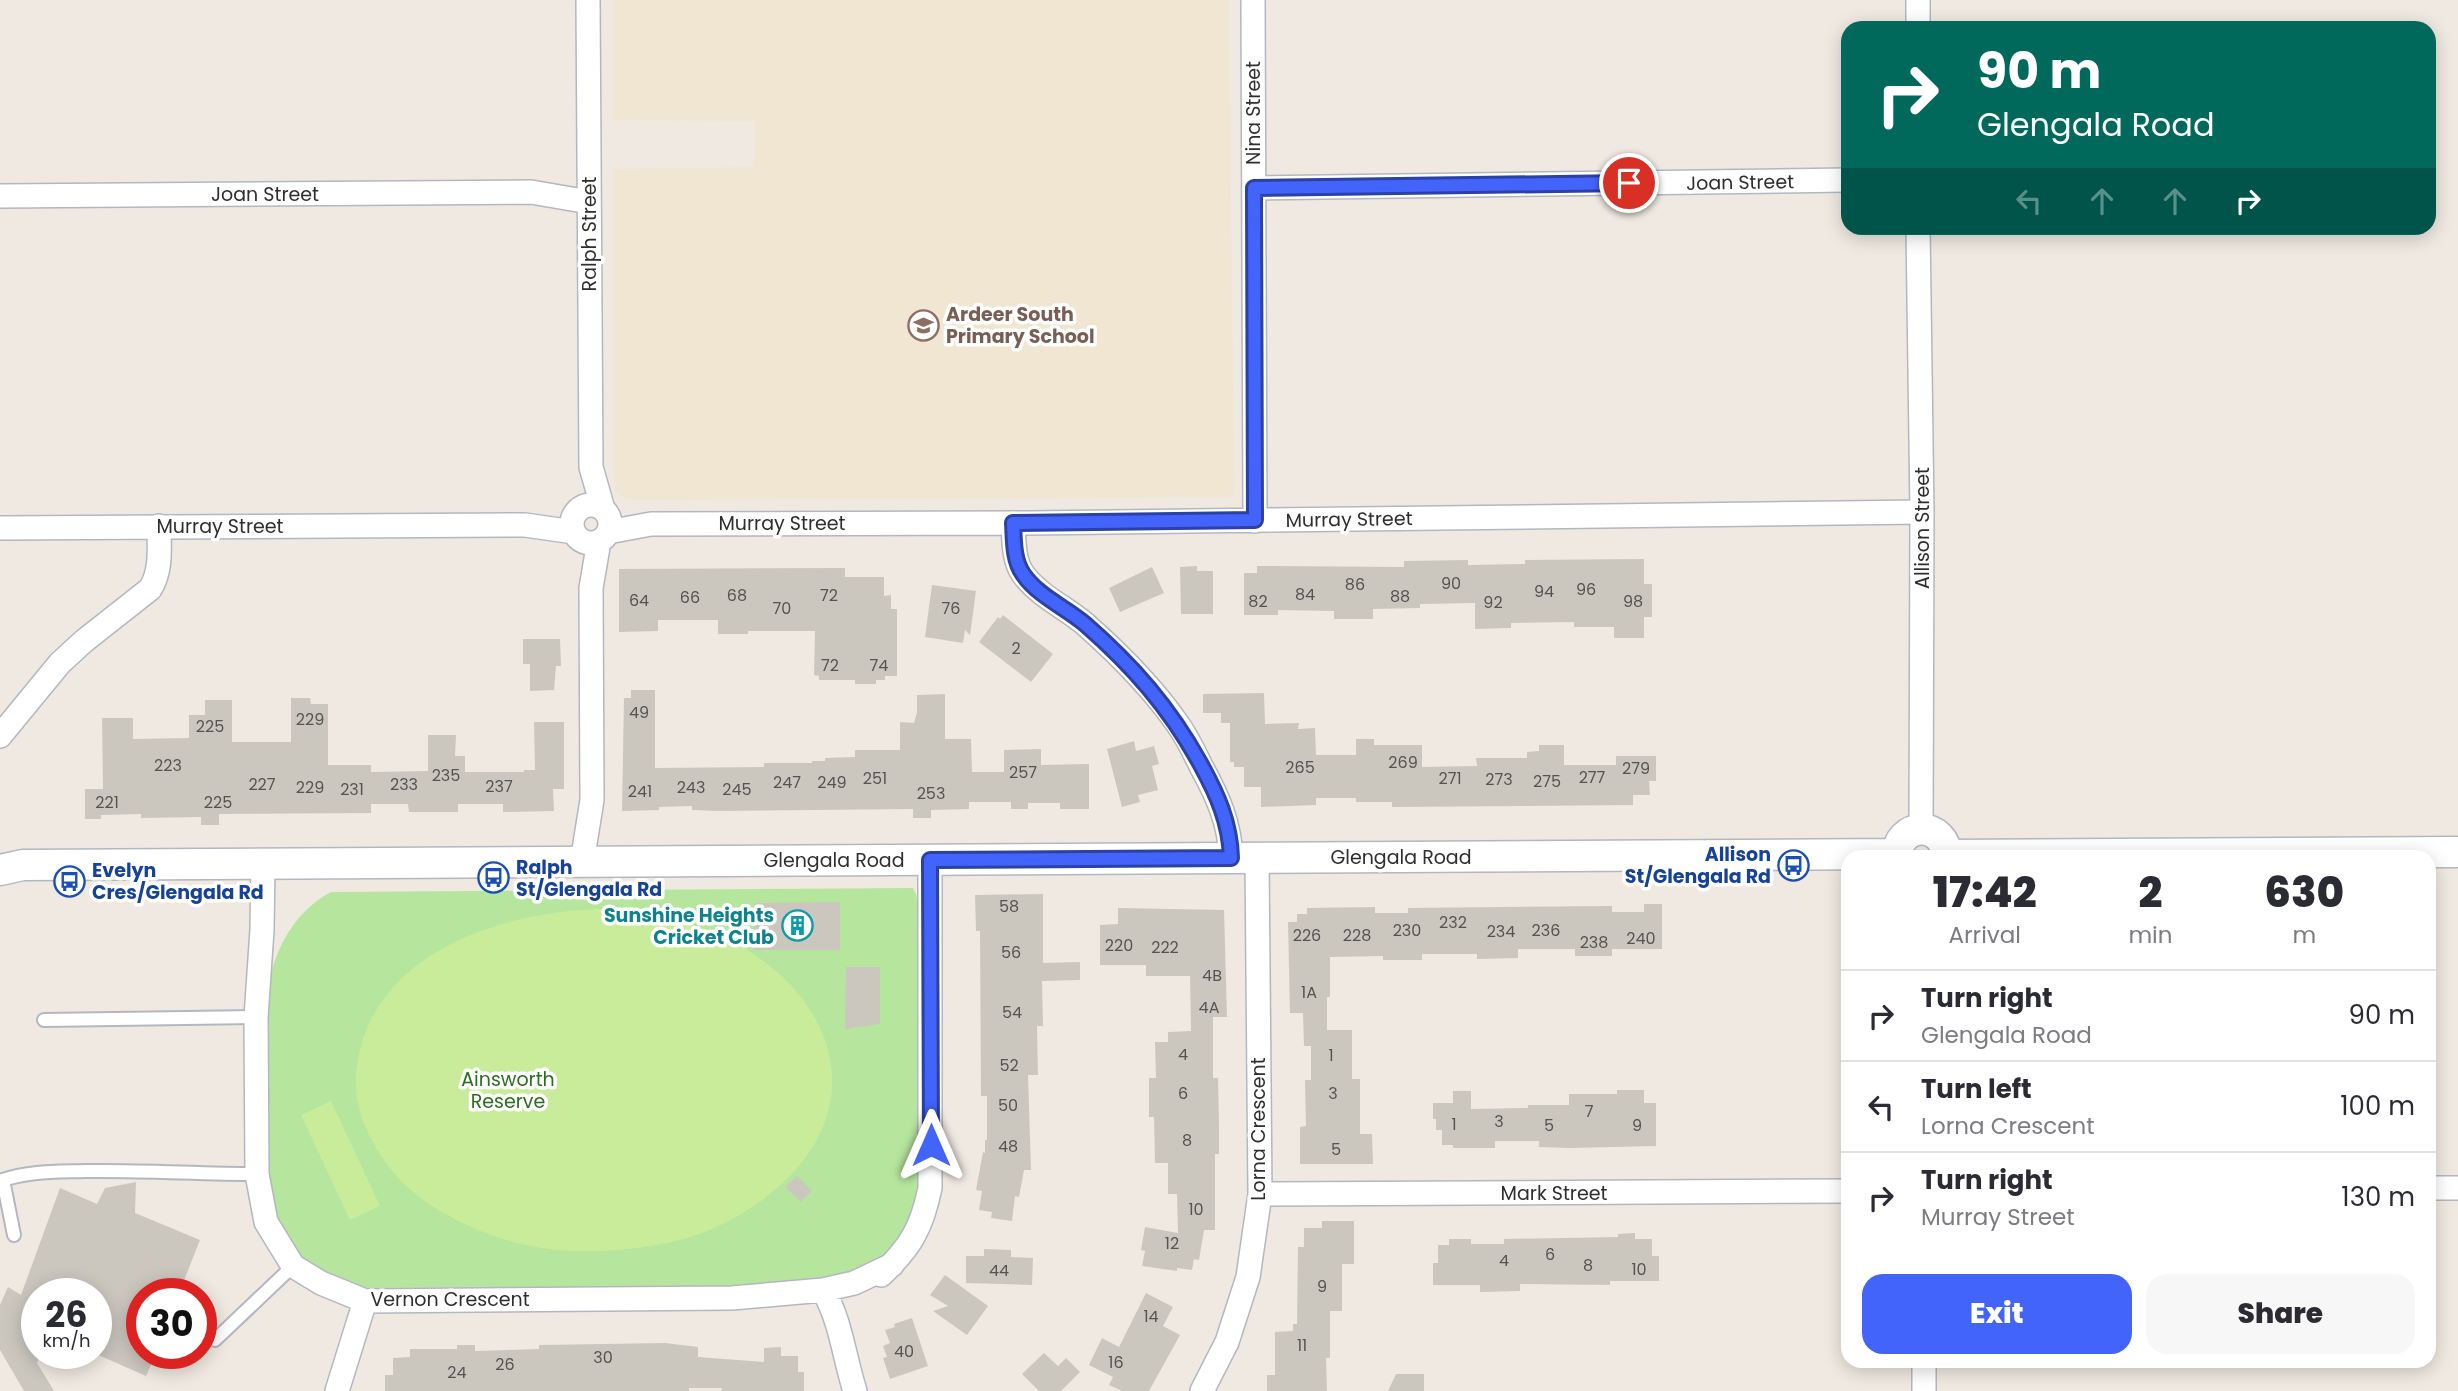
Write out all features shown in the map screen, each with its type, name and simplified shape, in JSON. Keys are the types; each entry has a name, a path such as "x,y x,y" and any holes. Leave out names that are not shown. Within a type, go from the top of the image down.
{"street":[{"name":"Ralph Street","path":"588,0 594,862"},
{"name":"Nina Street","path":"1253,0 1255,520"},
{"path":"1918,0 1918,21"},
{"name":"Joan Street","path":"1254,188 1841,180"},
{"name":"Joan Street","path":"0,196 589,192"},
{"name":"Allison Street","path":"1919,235 1921,829"},
{"name":"Murray Street","path":"0,528 1022,523 1922,512"},
{"name":"Lorna Crescent","path":"1022,523 1029,582 1076,617 1115,651 1161,701 1181,727 1215,791 1244,858 1260,1194 1248,1277 1227,1342 1202,1391"},
{"path":"0,736 68,656 105,623 150,589 156,581 158,570 159,526"},
{"path":"1898,850 1903,837 1921,829 1930,830 1940,836 1946,850"},
{"path":"2436,852 2458,852"},
{"name":"Glengala Road","path":"8,865 1841,856"},
{"name":"Vernon Crescent","path":"263,863 256,1017 257,1174 266,1222 293,1266 321,1283 365,1301 825,1298 891,1265 916,1234 930,1188 930,860"},
{"path":"2436,1188 2458,1188"},
{"name":"Mark Street","path":"1260,1194 1841,1191"},
{"path":"825,1298 838,1321 845,1360 855,1391"},
{"path":"337,1391 365,1301"},
{"path":"1924,1368 1924,1391"}],"lane":[{"path":"44,1020 256,1017"},
{"path":"14,1235 1,1181 24,1174 147,1171 257,1174"},
{"path":"217,1338 293,1266"}],"shaded area":[{"name":"Ardeer South Primary School","path":"613,0 1229,0 1232,497 633,500 623,497 616,491 614,481 613,169 754,167 755,121 613,120"}],"green space":[{"name":"Ainsworth Reserve","path":"913,888 919,913 919,1190 912,1215 900,1239 883,1259 872,1267 848,1277 811,1286 368,1288 342,1281 317,1269 296,1251 280,1229 267,1181 268,987 276,958 289,932 307,909 331,892"},
{"path":"605,909 653,914 700,927 728,939 779,974 800,997 817,1022 828,1050 832,1080 828,1112 819,1136 789,1177 747,1210 700,1234 650,1246 586,1251 540,1248 493,1236 435,1208 411,1190 390,1168 366,1128 357,1098 356,1077 361,1046 376,1011 398,982 426,959 459,940 495,926 532,917"},
{"path":"331,1101 380,1206 350,1220 301,1115"}],"building":[{"path":"1644,559 1644,584 1652,584 1652,617 1644,617 1644,638 1614,638 1614,627 1574,627 1574,622 1511,623 1511,628 1475,629 1475,603 1420,604 1420,608 1373,609 1373,619 1334,619 1334,611 1278,610 1278,615 1244,615 1244,573 1257,573 1257,566 1404,567 1404,561 1468,560 1468,565 1525,564 1525,560"},
{"path":"1197,566 1197,571 1213,571 1213,614 1181,614 1180,567"},
{"path":"1152,567 1164,593 1120,612 1109,588"},
{"path":"845,568 845,577 884,577 884,596 891,595 891,609 897,609 897,676 885,676 885,680 876,680 876,684 855,684 855,680 819,680 819,676 814,675 815,631 718,634 718,620 658,620 658,631 619,632 619,569"},
{"path":"932,585 976,591 970,635 965,630 963,643 925,637"},
{"path":"1003,615 1053,654 1031,682 979,642 998,617 1000,619"},
{"path":"523,639 560,639 561,666 556,666 554,690 530,691 530,664 523,664"},
{"path":"631,690 655,690 655,768 764,767 764,763 812,763 825,761 825,758 855,757 855,750 900,750 900,722 914,723 917,695 945,694 945,739 971,739 972,772 1004,772 1004,750 1041,749 1041,765 1089,764 1089,809 1060,809 1060,803 1028,803 1028,809 1011,809 1011,802 969,802 969,809 931,810 931,818 913,818 913,809 717,811 692,810 692,806 622,811 624,698 631,698"},
{"path":"1264,693 1265,724 1299,723 1298,729 1315,728 1316,755 1356,755 1356,739 1374,739 1374,745 1422,745 1422,767 1477,766 1476,758 1527,758 1527,752 1539,751 1539,745 1564,745 1564,765 1616,765 1616,756 1656,756 1656,781 1649,781 1650,795 1633,795 1633,805 1392,807 1392,802 1356,802 1356,798 1316,798 1316,805 1261,807 1261,787 1244,787 1244,767 1234,767 1234,762 1230,762 1230,723 1221,723 1221,713 1203,713 1203,694"},
{"path":"291,698 310,698 311,704 328,704 328,765 371,765 371,772 428,771 428,735 456,735 455,756 465,756 465,772 535,770 534,722 564,722 564,789 553,789 554,811 503,812 503,804 458,804 458,812 409,812 408,804 371,804 371,813 219,814 219,825 201,825 201,817 141,818 141,814 101,815 101,819 85,819 85,789 103,789 102,718 133,718 133,739 189,738 189,715 205,715 205,700 232,700 232,742 291,742"},
{"path":"1134,741 1136,751 1154,746 1159,764 1152,766 1158,790 1138,795 1140,802 1122,807 1107,749"},
{"path":"1043,894 1043,963 1080,962 1080,980 1042,981 1043,1026 1037,1026 1038,1075 1028,1075 1031,1170 1024,1170 1019,1197 1015,1196 1012,1221 991,1218 992,1212 979,1210 982,1191 976,1190 987,1140 987,1096 981,1096 980,931 976,931 975,895"},
{"name":"Sunshine Heights Cricket Club","path":"840,902 840,950 754,950 754,903"},
{"path":"1644,904 1662,904 1662,949 1612,949 1612,956 1575,956 1575,949 1518,949 1518,958 1477,959 1477,954 1422,954 1422,960 1383,960 1383,956 1330,957 1327,1030 1352,1030 1352,1079 1360,1079 1360,1134 1372,1134 1373,1164 1300,1164 1300,1127 1306,1126 1305,1080 1311,1080 1311,1046 1304,1046 1303,1013 1290,1013 1288,922 1297,922 1297,914 1307,914 1307,908 1375,907 1375,913 1408,913 1408,908 1612,906 1612,912 1644,912"},
{"path":"1118,908 1224,910 1227,1017 1213,1017 1213,1078 1218,1078 1219,1125 1219,1154 1215,1154 1215,1230 1204,1230 1199,1260 1194,1259 1192,1270 1177,1268 1177,1271 1142,1266 1145,1251 1141,1250 1145,1227 1178,1233 1177,1194 1168,1194 1168,1163 1155,1163 1154,1117 1149,1117 1149,1078 1156,1078 1155,1042 1168,1042 1168,1032 1191,1031 1190,976 1146,976 1146,965 1100,965 1100,925 1118,924"},
{"path":"846,967 880,967 880,1024 845,1029"},
{"path":"1617,1090 1644,1090 1644,1103 1656,1103 1656,1146 1570,1148 1539,1147 1539,1141 1495,1141 1495,1148 1453,1148 1453,1145 1442,1145 1442,1130 1436,1130 1436,1119 1433,1119 1433,1103 1453,1103 1453,1091 1471,1091 1471,1109 1569,1105 1569,1094 1617,1094"},
{"path":"797,1176 812,1191 801,1202 785,1187"},
{"path":"136,1182 135,1213 200,1240 185,1278 126,1278 126,1367 112,1361 112,1278 27,1278 60,1188 97,1204 105,1188"},
{"path":"1322,1221 1354,1221 1354,1264 1342,1264 1342,1311 1330,1311 1330,1358 1326,1358 1327,1391 1267,1391 1267,1375 1275,1375 1275,1332 1293,1331 1293,1324 1297,1324 1298,1247 1304,1247 1304,1228 1322,1228"},
{"path":"1635,1233 1635,1239 1652,1239 1652,1256 1659,1256 1659,1281 1610,1281 1610,1285 1520,1284 1520,1291 1480,1292 1480,1285 1433,1285 1433,1263 1438,1263 1438,1245 1449,1245 1449,1239 1471,1239 1471,1244 1504,1244 1504,1239 1618,1237 1618,1234"},
{"path":"984,1249 1011,1250 1011,1257 1033,1258 1032,1285 966,1283 966,1256 984,1256"},
{"path":"945,1275 988,1306 967,1335 933,1311 948,1306 930,1295"},
{"path":"8,1287 21,1295 21,1369 41,1369 54,1391 24,1391 0,1350 0,1305"},
{"path":"1146,1293 1173,1307 1163,1326 1180,1335 1149,1391 1122,1391 1109,1385 1113,1377 1089,1365 1102,1338 1119,1347"},
{"path":"912,1318 928,1366 890,1379 883,1358 887,1357 883,1346 890,1343 885,1330"},
{"path":"665,1343 698,1347 698,1357 764,1362 764,1348 781,1347 781,1356 798,1356 798,1372 804,1372 804,1391 721,1391 722,1388 689,1388 689,1391 385,1391 385,1375 393,1375 393,1358 410,1357 410,1349 457,1349 457,1345 475,1345 475,1351 539,1349 539,1345"},
{"path":"1044,1353 1058,1366 1066,1358 1080,1372 1061,1391 1039,1391 1022,1374"},
{"path":"130,1369 149,1369 146,1376"},
{"path":"1396,1374 1424,1374 1424,1391 1388,1391"}],"place":[{"name":"Ardeer South Primary School","path":"923,325"},
{"name":"Allison St/Glengala Rd","path":"1794,865"},
{"name":"Ralph St/Glengala Rd","path":"493,878"},
{"name":"Evelyn Cres/Glengala Rd","path":"69,881"},
{"name":"Sunshine Heights Cricket Club","path":"797,926"}],"route":[{"path":"931,1145 930,860 1231,858 1226,819 1215,791 1181,727 1132,668 1107,643 1033,587 1021,573 1015,552 1013,523 1255,520 1254,188 1629,183"}]}
